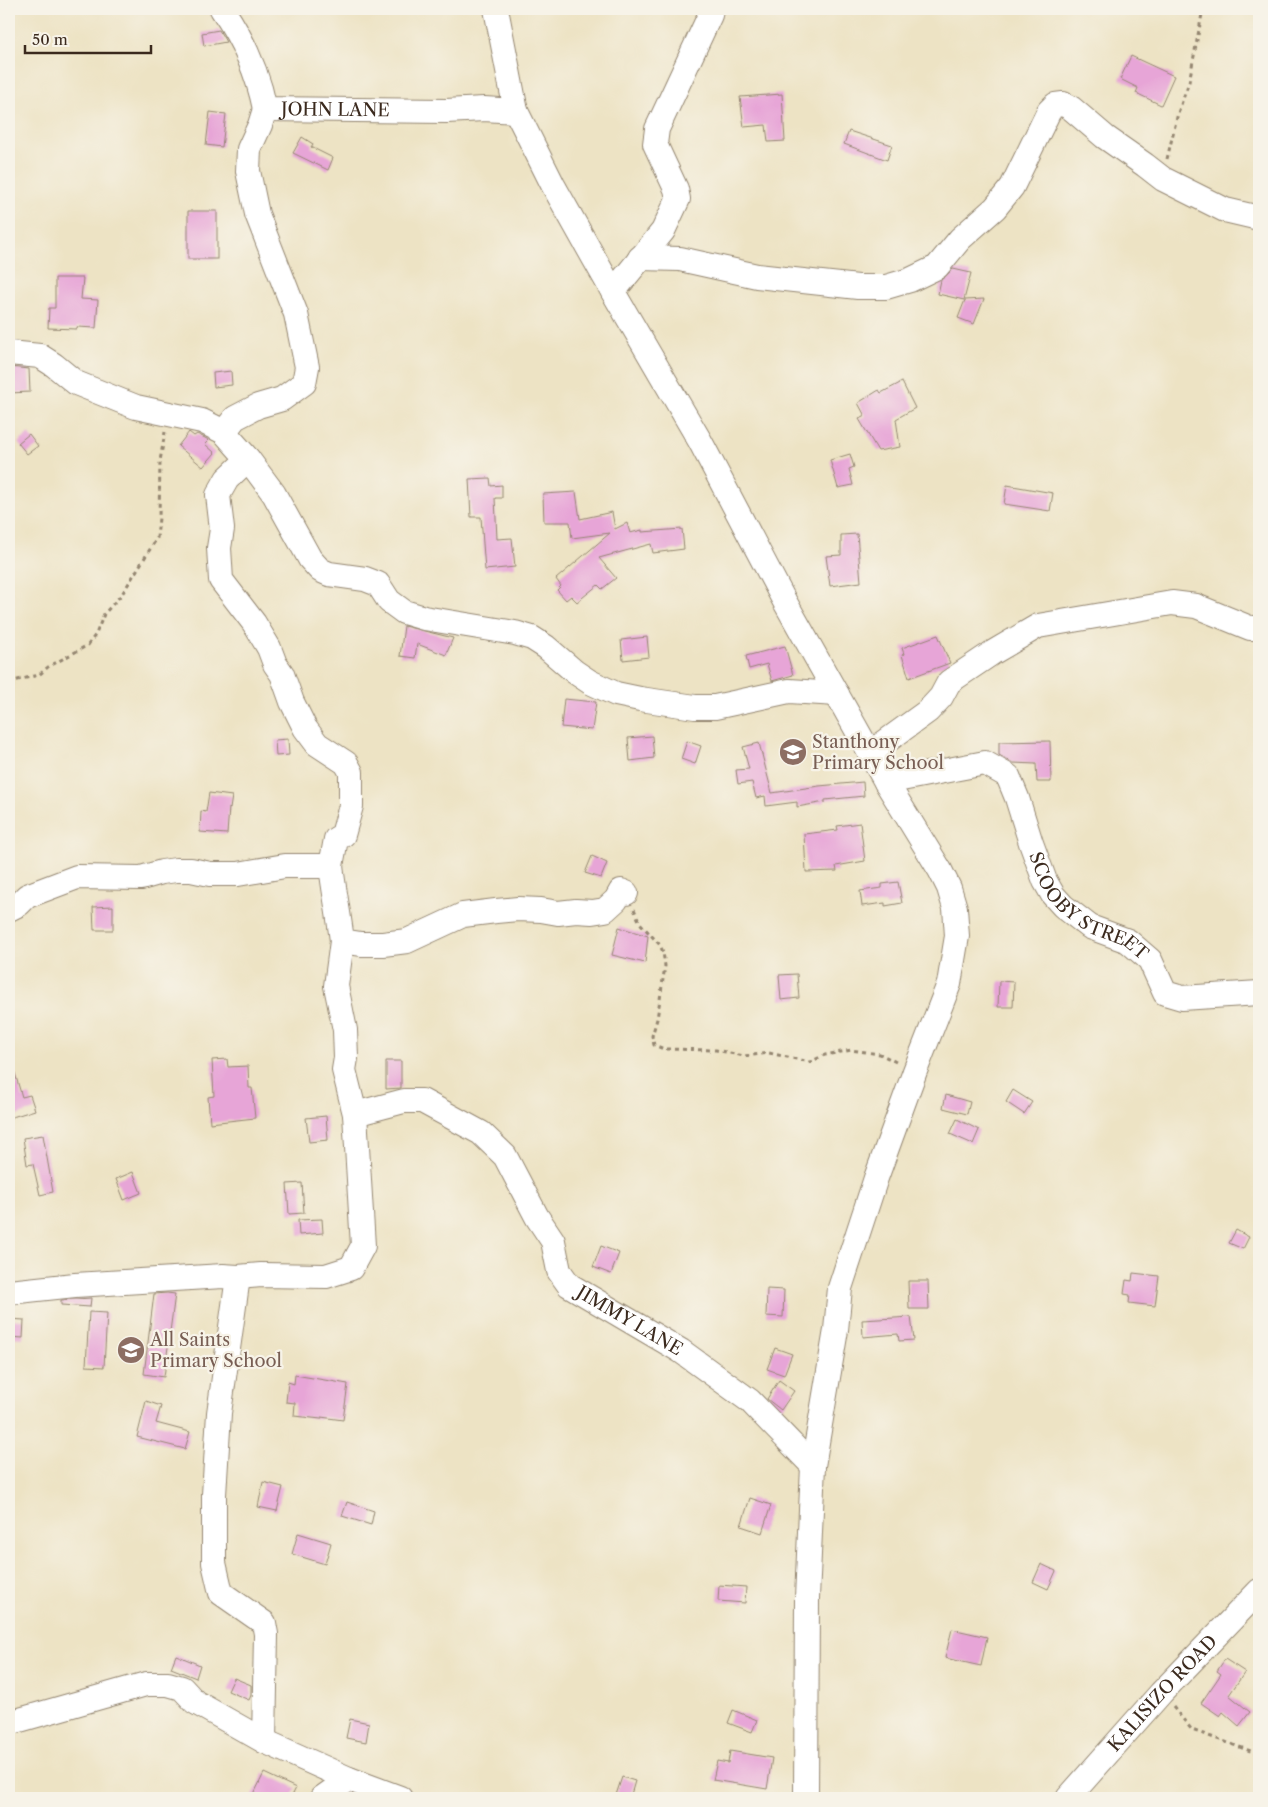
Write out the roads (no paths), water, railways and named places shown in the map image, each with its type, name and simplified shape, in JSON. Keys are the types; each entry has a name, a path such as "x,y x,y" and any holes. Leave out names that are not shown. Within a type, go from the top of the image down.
{"street":[{"name":"JOHN LANE","path":"222,9 234,26 254,70 266,109 446,111 484,109 516,111"},
{"path":"496,9 516,111 553,185 700,441 785,602 886,782 940,870 950,888 955,908 957,936 949,984 876,1178 840,1288 836,1330 813,1466 807,1598 806,1798"},
{"path":"613,292 663,231 678,199 676,189 655,144 657,129 712,9"},
{"path":"640,258 680,259 757,276 858,287 886,287 910,280 937,267 960,239 995,208 1012,187 1048,111 1054,105 1063,104 1071,108 1105,137 1145,164 1163,179 1225,210 1259,218"},
{"path":"224,432 235,418 258,406 282,399 304,383 307,367 296,314 257,214 248,171 249,149 266,109"},
{"path":"9,353 40,356 76,382 136,407 202,421 224,432 248,459 274,494 310,559 320,570 329,574 365,579 378,584 389,601 404,612 424,618 515,633 532,638 590,682 616,694 640,699 695,707 715,707 789,691 837,694"},
{"path":"9,1292 75,1285 223,1276 238,1277 260,1274 326,1276 351,1268 363,1246 355,1114 344,1070 346,1058 345,1030 336,986 342,941 334,894 332,866 336,839 343,835 350,814 351,772 346,763 317,744 305,728 269,648 254,623 232,597 221,580 219,548 222,529 218,495 228,479 248,459"},
{"path":"870,753 928,711 941,697 949,682 992,653 1038,626 1172,604 1196,606 1250,628 1259,628"},
{"name":"SCOOBY STREET","path":"886,782 985,763 1008,776 1017,798 1030,843 1045,881 1053,895 1063,906 1090,927 1128,941 1150,960 1165,993 1182,998 1259,993"},
{"path":"9,910 27,896 76,877 141,878 176,870 191,870 210,874 238,874 285,866 332,866"},
{"path":"342,941 376,944 407,940 463,915 496,910 541,910 558,914 605,910 616,900 621,891 626,893"},
{"name":"JIMMY LANE","path":"355,1114 404,1101 422,1101 481,1133 505,1156 537,1217 553,1241 559,1271 569,1285 681,1351 750,1401 813,1466"},
{"path":"238,1277 219,1413 214,1495 214,1563 221,1593 264,1623 266,1634 264,1741"},
{"name":"KALISIZO ROAD","path":"1068,1798 1161,1693 1259,1591"},
{"path":"9,1723 146,1684 168,1684 182,1688 195,1702 264,1741 348,1779 400,1798"},
{"path":"322,1798 348,1779"}],"place":[{"name":"Stanthony Primary School","path":"793,752"},
{"name":"All Saints Primary School","path":"131,1350"}]}
